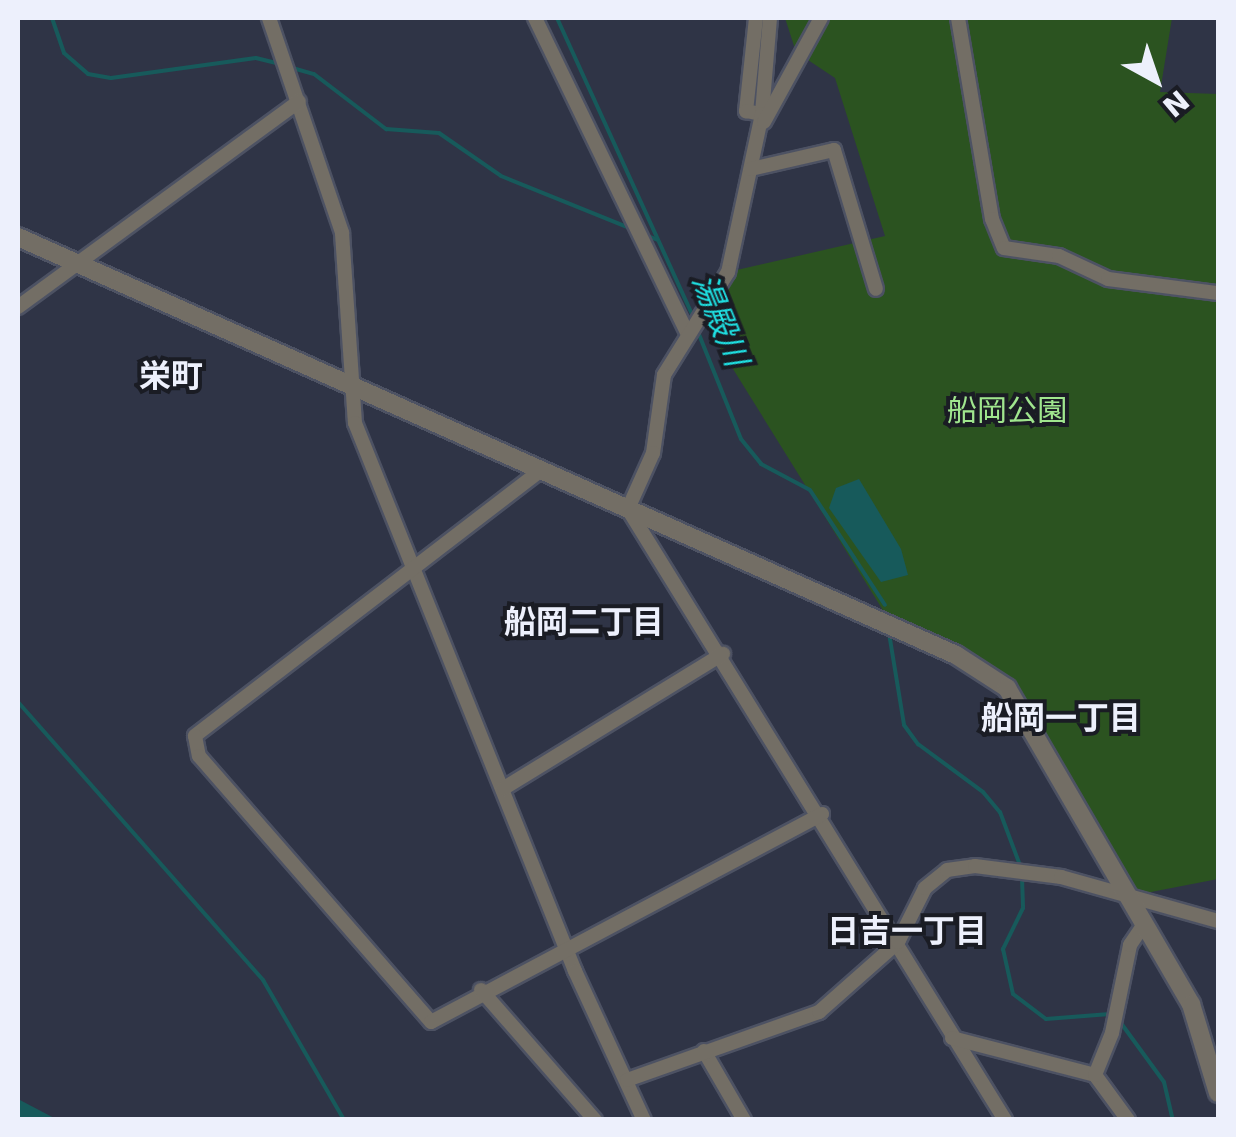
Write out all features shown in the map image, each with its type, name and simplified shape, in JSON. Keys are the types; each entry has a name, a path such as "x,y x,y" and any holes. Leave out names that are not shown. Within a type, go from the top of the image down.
{"street":[{"path":"269,18 344,246 354,423 565,947 644,1120"},
{"path":"535,18 688,329"},
{"path":"756,18 746,111 761,121"},
{"path":"628,509 652,453 664,375 688,329 728,272 761,121 770,18"},
{"path":"761,121 821,18"},
{"path":"958,18 992,219 1004,248 1059,256 1108,280 1218,293"},
{"path":"18,307 73,262 299,102"},
{"path":"751,170 834,150 876,290"},
{"path":"18,237 956,656 1007,688 1191,1004 1218,1093"},
{"path":"540,471 196,736 199,756 406,1000 432,1022 481,990 822,814"},
{"path":"628,509 822,814 952,1038 1005,1120"},
{"path":"504,788 723,654"},
{"path":"626,1080 819,1012 898,942 926,888 948,870 1034,874 1120,898 1129,894 1218,922"},
{"path":"1095,1075 1114,1023 1130,946 1145,923"},
{"path":"481,990 595,1120"},
{"path":"952,1038 1095,1075 1128,1120"},
{"path":"704,1051 744,1120"}],"green space":[{"name":"船岡公園","path":"785,18 1172,18 1160,92 1218,94 1218,879 1120,898 1007,688 894,628 710,332 728,272 885,236 835,78 796,52"}],"shaded area":[{"path":"859,479 901,549 908,575 881,582 829,508 836,488"},
{"path":"18,1099 56,1119 18,1119"}],"waterway":[{"path":"52,18 64,53 88,74 111,78 256,58 280,64"},
{"name":"湯殿川","path":"557,18 694,318"},
{"path":"289,67 314,74 386,129 439,133 501,176 630,228"},
{"path":"643,234 658,240"},
{"name":"湯殿川","path":"698,332 741,439 761,464 810,490 885,605"},
{"name":"湯殿川","path":"889,633 904,725 918,744 983,792 1000,812 1021,868"},
{"path":"18,702 263,980 344,1120"},
{"name":"湯殿川","path":"1022,878 1023,908 1003,949 1013,994 1046,1019 1110,1014"},
{"name":"湯殿川","path":"1118,1019 1164,1082 1173,1120"}],"district":[{"name":"栄町","path":"171,376"},
{"name":"船岡二丁目","path":"584,622"},
{"name":"船岡一丁目","path":"1061,718"},
{"name":"日吉一丁目","path":"907,931"}]}
